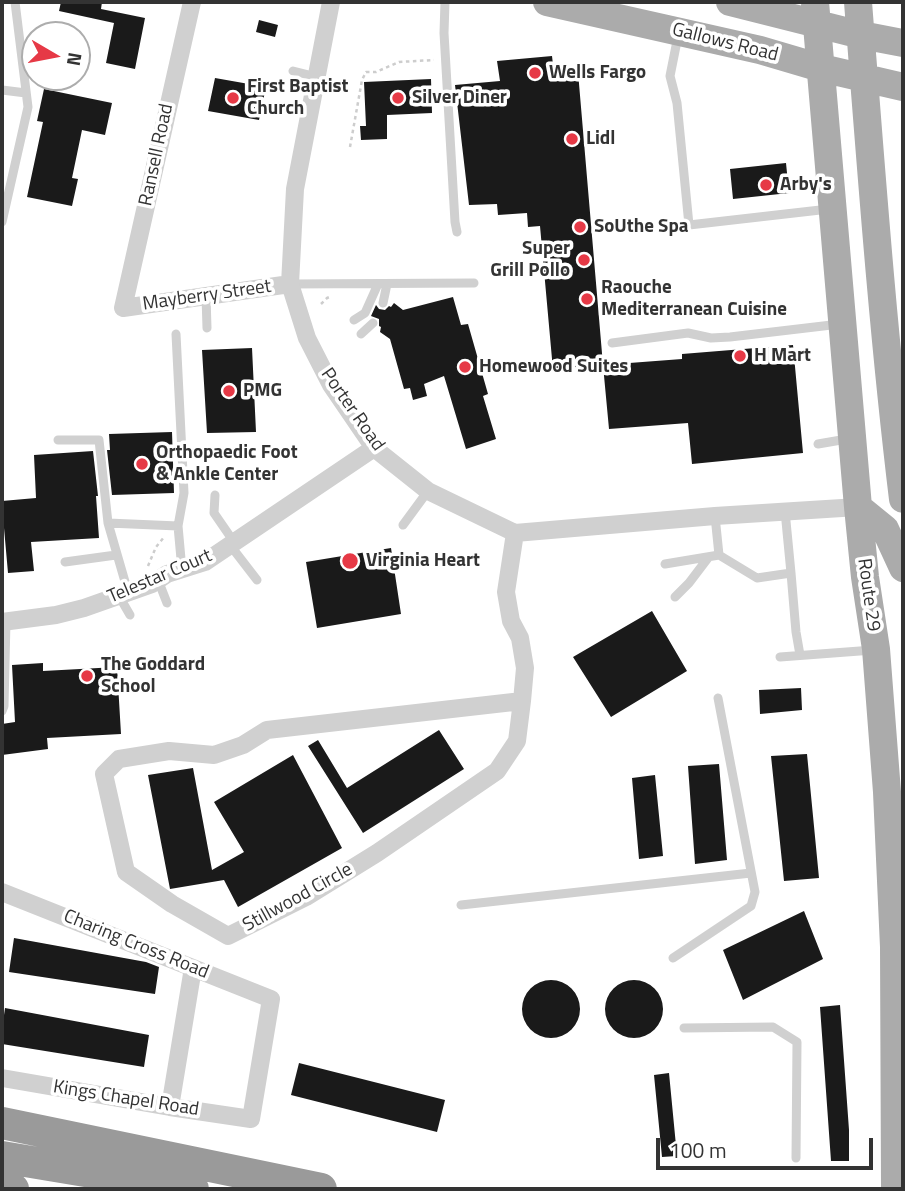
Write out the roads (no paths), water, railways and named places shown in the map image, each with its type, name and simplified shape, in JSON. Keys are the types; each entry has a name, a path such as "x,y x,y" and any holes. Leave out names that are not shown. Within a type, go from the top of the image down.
{"highway":[{"path":"2,1123 321,1189"},
{"path":"2,1157 193,1189"},
{"path":"2,1188 13,1189"}],"main road":[{"name":"Gallows Road","path":"547,2 760,50 821,68 903,87"},
{"path":"730,2 816,13 861,34 903,43"},
{"path":"859,2 887,362 903,491"},
{"name":"Route 29","path":"816,13 864,578 876,649 887,792 894,947 895,1189"},
{"path":"858,507 885,530 903,568"}],"street":[{"name":"Ransell Road","path":"123,308 192,2"},
{"name":"Porter Road","path":"331,2 295,189 290,284 307,338 331,385 374,447 428,491 515,533"},
{"name":"Mayberry Street","path":"123,308 290,284"},
{"name":"Telestar Court","path":"3,622 56,615 84,608 152,584 153,574 167,574 205,562 374,447"},
{"path":"515,533 858,507"},
{"name":"Stillwood Circle","path":"515,533 506,592 511,621 520,638 525,668 522,701 516,741 497,771 377,853 306,897 228,936 172,904 127,872 104,775 119,759 169,751 214,755 243,745 267,730 522,701"},
{"name":"Charing Cross Road","path":"2,892 271,999 251,1119"},
{"path":"170,1107 193,968"},
{"name":"Kings Chapel Road","path":"2,1078 251,1119"}],"lane":[{"path":"2,222 27,107 15,2"},
{"path":"445,2 444,33 457,232"},
{"path":"679,31 670,76 677,103 689,225 833,208"},
{"path":"293,71 317,77"},
{"path":"2,90 26,93"},
{"path":"290,284 474,283"},
{"path":"382,284 383,303"},
{"path":"354,320 365,313 382,284"},
{"path":"206,296 207,328"},
{"path":"361,334 373,323"},
{"path":"612,342 688,333 710,338 730,337 844,324"},
{"path":"176,334 184,493 178,526 182,570"},
{"path":"818,444 853,438"},
{"path":"58,440 99,440 107,523 130,615"},
{"path":"403,525 428,491"},
{"path":"215,495 214,513 257,580"},
{"path":"785,511 800,655"},
{"path":"715,516 719,555"},
{"path":"107,523 178,526"},
{"path":"65,562 116,555"},
{"path":"665,564 719,555 757,578 790,573"},
{"path":"675,597 708,558"},
{"path":"153,574 167,603"},
{"path":"2,712 3,622"},
{"path":"780,657 876,649"},
{"path":"673,958 751,906 755,892 718,698"},
{"path":"461,905 751,873"},
{"path":"684,1028 773,1027 797,1042 796,1158"}],"place":[{"name":"Wells Fargo","path":"535,73"},
{"name":"First Baptist Church","path":"233,98"},
{"name":"Silver Diner","path":"398,98"},
{"name":"Lidl","path":"572,139"},
{"name":"Arby's","path":"766,185"},
{"name":"SoUthe Spa","path":"580,227"},
{"name":"Super Grill Pollo","path":"584,260"},
{"name":"Raouche Mediterranean Cuisine","path":"587,299"},
{"name":"H Mart","path":"740,356"},
{"name":"Homewood Suites","path":"465,367"},
{"name":"PMG","path":"229,391"},
{"name":"Orthopaedic Foot & Ankle Center","path":"142,464"},
{"name":"Virginia Heart","path":"350,561"},
{"name":"The Goddard School","path":"87,676"}]}
